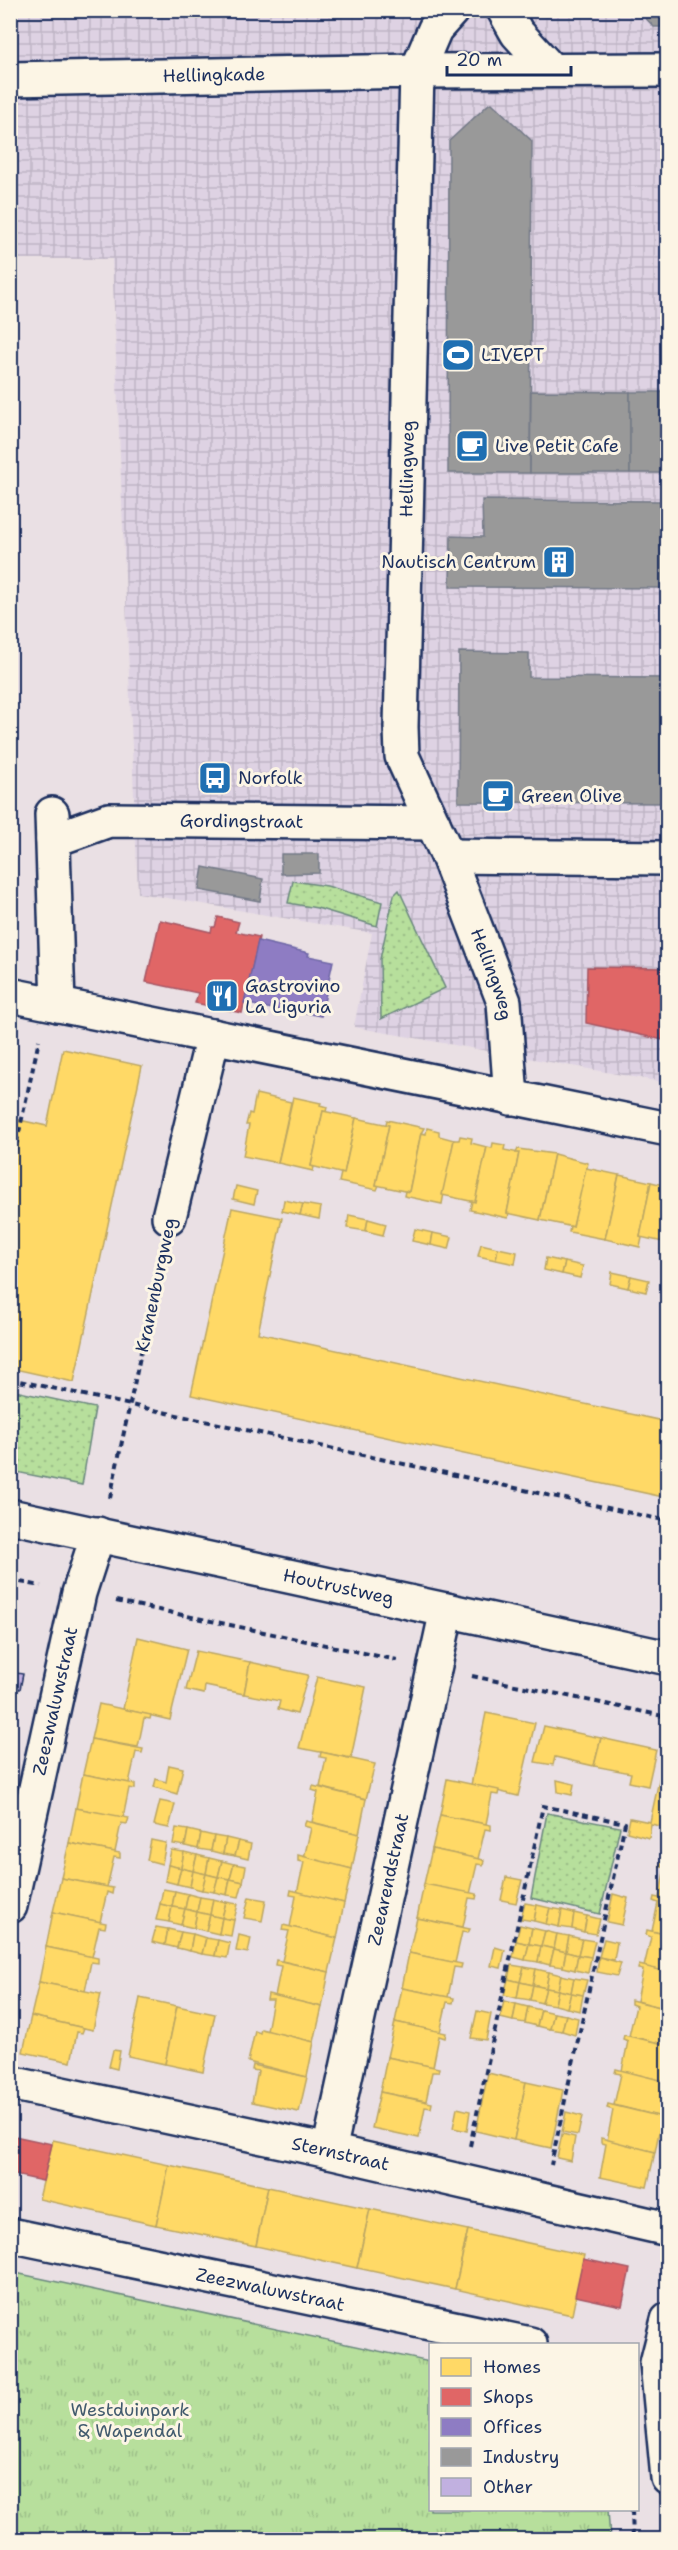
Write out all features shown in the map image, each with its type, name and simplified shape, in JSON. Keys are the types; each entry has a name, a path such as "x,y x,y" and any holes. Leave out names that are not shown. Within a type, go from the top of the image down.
{"street":[{"name":"Hellingweg","path":"452,10 435,29 417,71 402,756 448,856 504,1002 511,1098"},
{"path":"504,10 517,33 551,70"},
{"path":"417,71 668,70"},
{"name":"Hellingkade","path":"10,79 417,71"},
{"name":"Gordingstraat","path":"58,1005 52,827 109,820 433,823"},
{"path":"448,856 668,858"},
{"path":"10,995 668,1129"},
{"name":"Kranenburgweg","path":"169,1217 213,1036"},
{"name":"Houtrustweg","path":"10,1516 668,1658"},
{"name":"Zeezwaluwstraat","path":"10,1906 79,1593 99,1534"},
{"name":"Zeearendstraat","path":"328,2151 447,1610"},
{"name":"Sternstraat","path":"10,2082 328,2151 668,2229"},
{"name":"Zeezwaluwstraat","path":"10,2235 525,2343"},
{"path":"668,2320 654,2364 668,2478"}],"path":[{"path":"10,1174 34,1060"},
{"name":"Kranenburgweg","path":"99,1534 107,1511 131,1405 169,1217"},
{"path":"10,1379 668,1521"},
{"path":"79,1593 668,1717"},
{"path":"468,2153 543,1806 625,1823 549,2171"},
{"path":"632,2511 633,2540"}],"shaded area":[{"path":"56,10 667,11 667,1083 354,1027 372,933 138,893 112,259 11,259 10,15 54,15"}],"green space":[{"path":"293,881 327,886 382,902 377,926 317,908 288,903"},
{"path":"399,890 445,988 381,1019 380,959 394,895"},
{"path":"10,1390 95,1408 82,1485 11,1471"},
{"path":"547,1813 620,1827 600,1914 531,1898"},
{"name":"Westduinpark & Wapendal","path":"11,2272 429,2362 429,2511 608,2511 610,2539 11,2539"}],"building: Homes":[{"path":"63,1049 142,1066 74,1382 10,1368 10,1118 47,1126"},
{"path":"256,1094 291,1102 278,1163 243,1156 249,1125 246,1125 249,1113 252,1114"},
{"path":"293,1097 321,1103 320,1105 327,1107 326,1112 323,1111 311,1166 314,1167 313,1171 278,1163"},
{"path":"323,1111 356,1118 344,1174 311,1166"},
{"path":"356,1118 389,1125 376,1185 379,1185 377,1190 339,1182 341,1173 344,1174"},
{"path":"387,1120 424,1128 409,1192 376,1185 389,1125 386,1124"},
{"path":"427,1128 439,1131 439,1136 454,1140 442,1204 404,1196 405,1191 409,1192 421,1133 426,1134"},
{"path":"460,1136 472,1138 471,1143 487,1147 475,1202 442,1195 454,1140 459,1140"},
{"path":"493,1143 505,1145 504,1150 519,1153 507,1213 508,1218 470,1210 472,1201 475,1202 487,1147 492,1148"},
{"path":"518,1149 554,1154 540,1220 507,1213"},
{"path":"554,1154 588,1163 573,1227 540,1220"},
{"path":"586,1168 619,1175 605,1239 569,1232 570,1226 573,1227"},
{"path":"619,1175 651,1182 640,1247 605,1239"},
{"path":"651,1182 668,1186 668,1243 640,1237"},
{"path":"236,1186 257,1191 254,1204 233,1199"},
{"path":"284,1200 303,1204 300,1215 282,1211"},
{"path":"303,1204 321,1207 319,1219 300,1215"},
{"path":"232,1208 282,1218 258,1333 668,1422 668,1498 191,1395"},
{"path":"349,1215 368,1219 366,1231 347,1228"},
{"path":"368,1219 386,1224 383,1235 366,1231"},
{"path":"415,1229 433,1233 431,1245 412,1241"},
{"path":"433,1233 452,1237 449,1249 431,1245"},
{"path":"481,1244 498,1248 496,1260 478,1256"},
{"path":"498,1248 517,1252 515,1264 496,1260"},
{"path":"546,1258 565,1262 562,1274 544,1270"},
{"path":"565,1262 583,1266 580,1278 562,1274"},
{"path":"612,1272 631,1276 628,1288 610,1284"},
{"path":"631,1276 649,1280 646,1292 628,1288"},
{"path":"138,1637 187,1649 170,1720 123,1709"},
{"path":"196,1651 250,1662 244,1694 205,1686 204,1694 186,1690"},
{"path":"250,1662 308,1675 297,1714 278,1709 280,1701 244,1694"},
{"path":"317,1677 366,1687 351,1758 299,1748"},
{"path":"99,1704 151,1715 150,1719 144,1718 138,1747 91,1739"},
{"path":"486,1713 535,1723 518,1796 471,1785"},
{"path":"544,1726 601,1738 594,1766 555,1757 553,1765 535,1762"},
{"path":"601,1738 656,1750 648,1786 629,1782 631,1773 594,1766"},
{"path":"91,1739 143,1749 142,1753 136,1752 129,1783 83,1774"},
{"path":"321,1752 375,1764 366,1799 320,1787 326,1758 320,1757"},
{"path":"665,1752 668,1752 668,1828 651,1824 649,1838 627,1832 630,1818 650,1822"},
{"path":"169,1765 183,1768 177,1794 154,1787 156,1779 166,1782"},
{"path":"83,1774 135,1784 135,1789 129,1788 123,1818 76,1808"},
{"path":"447,1779 499,1790 498,1795 492,1794 486,1824 440,1815"},
{"path":"557,1780 574,1784 572,1795 558,1792"},
{"path":"313,1786 366,1799 359,1834 312,1822 318,1792 312,1790"},
{"path":"160,1801 175,1804 169,1828 154,1825"},
{"path":"76,1808 129,1818 127,1824 121,1823 115,1852 69,1843"},
{"path":"440,1815 491,1825 491,1830 485,1829 478,1859 432,1849"},
{"path":"306,1821 359,1834 352,1869 304,1858 311,1828 304,1826"},
{"path":"176,1828 188,1830 185,1846 173,1844"},
{"path":"188,1830 201,1833 198,1849 185,1846"},
{"path":"201,1833 214,1836 211,1851 198,1849"},
{"path":"214,1836 226,1838 223,1854 211,1851"},
{"path":"226,1838 239,1841 235,1856 223,1854"},
{"path":"151,1840 166,1843 162,1864 147,1860"},
{"path":"239,1841 251,1844 248,1859 235,1856"},
{"path":"69,1843 120,1853 120,1858 114,1857 107,1887 61,1878"},
{"path":"432,1849 484,1860 483,1865 477,1864 470,1894 424,1884"},
{"path":"171,1850 184,1852 181,1868 168,1865"},
{"path":"184,1852 197,1855 193,1871 181,1868"},
{"path":"197,1855 209,1858 206,1874 193,1871"},
{"path":"298,1855 352,1869 344,1903 297,1893 304,1862 298,1861"},
{"path":"209,1858 222,1861 218,1877 206,1874"},
{"path":"222,1861 234,1864 230,1879 218,1877"},
{"path":"661,1862 668,1863 668,1900 659,1898 665,1867 660,1866"},
{"path":"234,1864 246,1866 243,1882 230,1879"},
{"path":"168,1865 181,1868 177,1884 165,1881"},
{"path":"181,1868 193,1871 190,1887 177,1884"},
{"path":"193,1871 206,1874 202,1890 190,1887"},
{"path":"206,1874 218,1877 214,1892 202,1890"},
{"path":"218,1877 230,1879 227,1895 214,1892"},
{"path":"506,1877 522,1880 516,1903 501,1900"},
{"path":"61,1878 113,1888 112,1894 107,1892 100,1922 53,1912"},
{"path":"230,1879 243,1882 239,1897 227,1895"},
{"path":"424,1884 477,1894 476,1899 469,1898 463,1927 417,1918"},
{"path":"163,1889 175,1891 172,1907 160,1904"},
{"path":"291,1890 344,1903 337,1938 290,1927 296,1896 290,1895"},
{"path":"175,1891 188,1894 185,1909 172,1907"},
{"path":"188,1894 200,1897 197,1912 185,1909"},
{"path":"613,1894 628,1898 622,1925 607,1922"},
{"path":"200,1897 213,1899 210,1915 197,1912"},
{"path":"249,1897 266,1900 262,1921 244,1918"},
{"path":"654,1897 668,1900 668,1935 652,1931 658,1903 653,1901"},
{"path":"213,1899 226,1902 222,1918 210,1915"},
{"path":"226,1902 238,1904 234,1920 222,1918"},
{"path":"525,1903 537,1905 534,1921 521,1919"},
{"path":"160,1904 172,1907 169,1922 156,1920"},
{"path":"537,1905 550,1908 546,1924 534,1921"},
{"path":"172,1907 185,1909 181,1925 169,1922"},
{"path":"550,1908 562,1910 559,1927 546,1924"},
{"path":"185,1909 197,1912 194,1928 181,1925"},
{"path":"562,1910 574,1913 572,1929 559,1927"},
{"path":"53,1912 106,1923 105,1928 99,1927 92,1957 46,1947"},
{"path":"197,1912 210,1915 206,1931 194,1928"},
{"path":"574,1913 587,1916 584,1932 572,1929"},
{"path":"210,1915 222,1918 219,1934 206,1931"},
{"path":"587,1916 600,1919 596,1934 584,1932"},
{"path":"222,1918 234,1920 231,1936 219,1934"},
{"path":"417,1918 470,1929 468,1933 462,1932 455,1963 409,1953"},
{"path":"283,1925 337,1938 329,1972 282,1961 289,1931 282,1930"},
{"path":"520,1925 532,1928 529,1944 516,1941"},
{"path":"156,1927 168,1929 165,1945 152,1942"},
{"path":"532,1928 545,1931 541,1946 529,1944"},
{"path":"168,1929 181,1932 177,1948 165,1945"},
{"path":"647,1930 668,1935 668,1972 644,1967 651,1937 646,1935"},
{"path":"545,1931 557,1934 554,1949 541,1946"},
{"path":"181,1932 193,1934 190,1951 177,1948"},
{"path":"193,1934 206,1938 202,1954 190,1951"},
{"path":"557,1934 569,1936 566,1952 554,1949"},
{"path":"239,1935 251,1938 248,1953 236,1951"},
{"path":"569,1936 582,1939 578,1955 566,1952"},
{"path":"206,1938 218,1940 215,1956 202,1954"},
{"path":"582,1939 595,1941 591,1957 578,1955"},
{"path":"604,1939 617,1942 614,1960 599,1957"},
{"path":"218,1940 230,1943 227,1958 215,1956"},
{"path":"516,1941 529,1944 525,1960 513,1957"},
{"path":"529,1944 541,1946 538,1962 525,1960"},
{"path":"541,1946 554,1949 550,1965 538,1962"},
{"path":"46,1947 98,1958 98,1963 91,1962 85,1991 39,1982"},
{"path":"495,1947 505,1950 501,1968 491,1966"},
{"path":"554,1949 566,1952 563,1967 550,1965"},
{"path":"566,1952 578,1955 575,1970 563,1967"},
{"path":"409,1953 462,1964 461,1968 454,1967 448,1997 402,1988"},
{"path":"578,1955 591,1957 588,1973 575,1970"},
{"path":"599,1957 621,1963 617,1976 597,1972"},
{"path":"276,1960 329,1972 322,2007 275,1996 281,1966 275,1965"},
{"path":"511,1965 524,1967 520,1982 508,1979"},
{"path":"639,1965 668,1972 668,2009 637,2001 643,1970 638,1969"},
{"path":"524,1967 536,1969 533,1985 520,1982"},
{"path":"536,1969 549,1972 546,1988 533,1985"},
{"path":"549,1972 561,1975 558,1990 546,1988"},
{"path":"561,1975 574,1978 571,1993 558,1990"},
{"path":"574,1978 587,1980 583,1995 571,1993"},
{"path":"508,1979 520,1982 517,1998 504,1995"},
{"path":"39,1982 101,1994 93,2030 31,2016"},
{"path":"520,1982 533,1985 530,2000 517,1998"},
{"path":"533,1985 546,1988 542,2003 530,2000"},
{"path":"402,1988 454,1998 453,2003 447,2002 440,2032 395,2022"},
{"path":"546,1988 558,1990 555,2005 542,2003"},
{"path":"558,1990 571,1993 567,2008 555,2005"},
{"path":"571,1993 583,1995 580,2011 567,2008"},
{"path":"268,1994 322,2007 314,2042 267,2031 273,2000 267,2000"},
{"path":"140,1998 177,2006 165,2064 128,2056"},
{"path":"631,2000 668,2009 668,2045 629,2036 636,2006 631,2004"},
{"path":"504,2001 516,2004 513,2021 500,2018"},
{"path":"516,2004 528,2007 525,2023 513,2021"},
{"path":"177,2006 215,2014 203,2072 165,2064"},
{"path":"528,2007 541,2010 537,2026 525,2023"},
{"path":"541,2010 554,2013 550,2029 537,2026"},
{"path":"477,2011 491,2014 486,2040 471,2038"},
{"path":"554,2013 566,2015 562,2031 550,2029"},
{"path":"566,2015 578,2018 575,2035 562,2031"},
{"path":"31,2016 84,2028 82,2033 77,2032 71,2062 23,2052"},
{"path":"395,2022 446,2033 445,2038 439,2036 433,2067 387,2057"},
{"path":"261,2029 314,2042 307,2077 248,2062 255,2031 260,2033"},
{"path":"624,2035 668,2045 668,2082 622,2071 628,2041 623,2039"},
{"path":"113,2050 120,2051 117,2069 109,2067"},
{"path":"387,2057 439,2068 438,2072 432,2072 426,2101 380,2092"},
{"path":"253,2065 307,2077 299,2112 252,2102 258,2071 252,2070"},
{"path":"616,2069 668,2082 662,2117 614,2105 621,2074 615,2073"},
{"path":"488,2073 526,2082 514,2140 476,2131"},
{"path":"526,2082 563,2090 551,2148 514,2140"},
{"path":"380,2092 432,2103 431,2108 425,2107 419,2138 372,2128"},
{"path":"608,2104 662,2117 655,2152 607,2141 613,2110 607,2108"},
{"path":"457,2108 470,2111 467,2131 453,2128"},
{"path":"566,2112 582,2116 578,2135 562,2132"},
{"path":"562,2134 575,2137 571,2161 557,2158"},
{"path":"601,2138 655,2152 647,2187 600,2177 606,2144 601,2143"},
{"path":"53,2140 169,2165 156,2225 39,2199"},
{"path":"169,2165 268,2187 256,2246 156,2225"},
{"path":"268,2187 370,2209 357,2268 256,2246"},
{"path":"370,2209 468,2230 455,2289 357,2268"},
{"path":"468,2230 584,2255 572,2315 455,2289"}],"building: Shops":[{"path":"218,917 239,922 236,932 259,937 242,1013 195,1003 198,993 146,982 160,920 211,932"},
{"path":"587,967 668,968 668,1041 586,1023"},
{"path":"10,2135 52,2144 43,2181 10,2174"},
{"path":"583,2259 630,2269 622,2306 575,2296"}],"building: Offices":[{"path":"258,941 333,961 321,1016 297,1011 296,1014 244,1003"}],"building: Industry":[{"path":"638,10 668,11 668,27 654,27"},
{"path":"492,103 532,141 530,473 448,473 449,141"},
{"path":"531,391 630,392 630,473 530,473"},
{"path":"630,392 668,392 668,473 630,473"},
{"name":"Nautisch Centrum","path":"482,500 668,501 668,588 450,587 451,536 483,537"},
{"path":"459,652 529,653 529,677 668,678 668,803 458,802"},
{"path":"281,854 319,854 319,873 281,874"},
{"path":"203,867 263,879 260,901 199,890"}],"building: Other":[{"path":"10,1672 23,1674 20,1689 10,1687"}],"place":[{"name":"LIVEPT","path":"458,355"},
{"name":"Live Petit Cafe","path":"472,446"},
{"name":"Nautisch Centrum","path":"559,562"},
{"name":"Norfolk","path":"215,778"},
{"name":"Green Olive","path":"498,796"},
{"name":"Gastrovino La Liguria","path":"222,996"}]}
